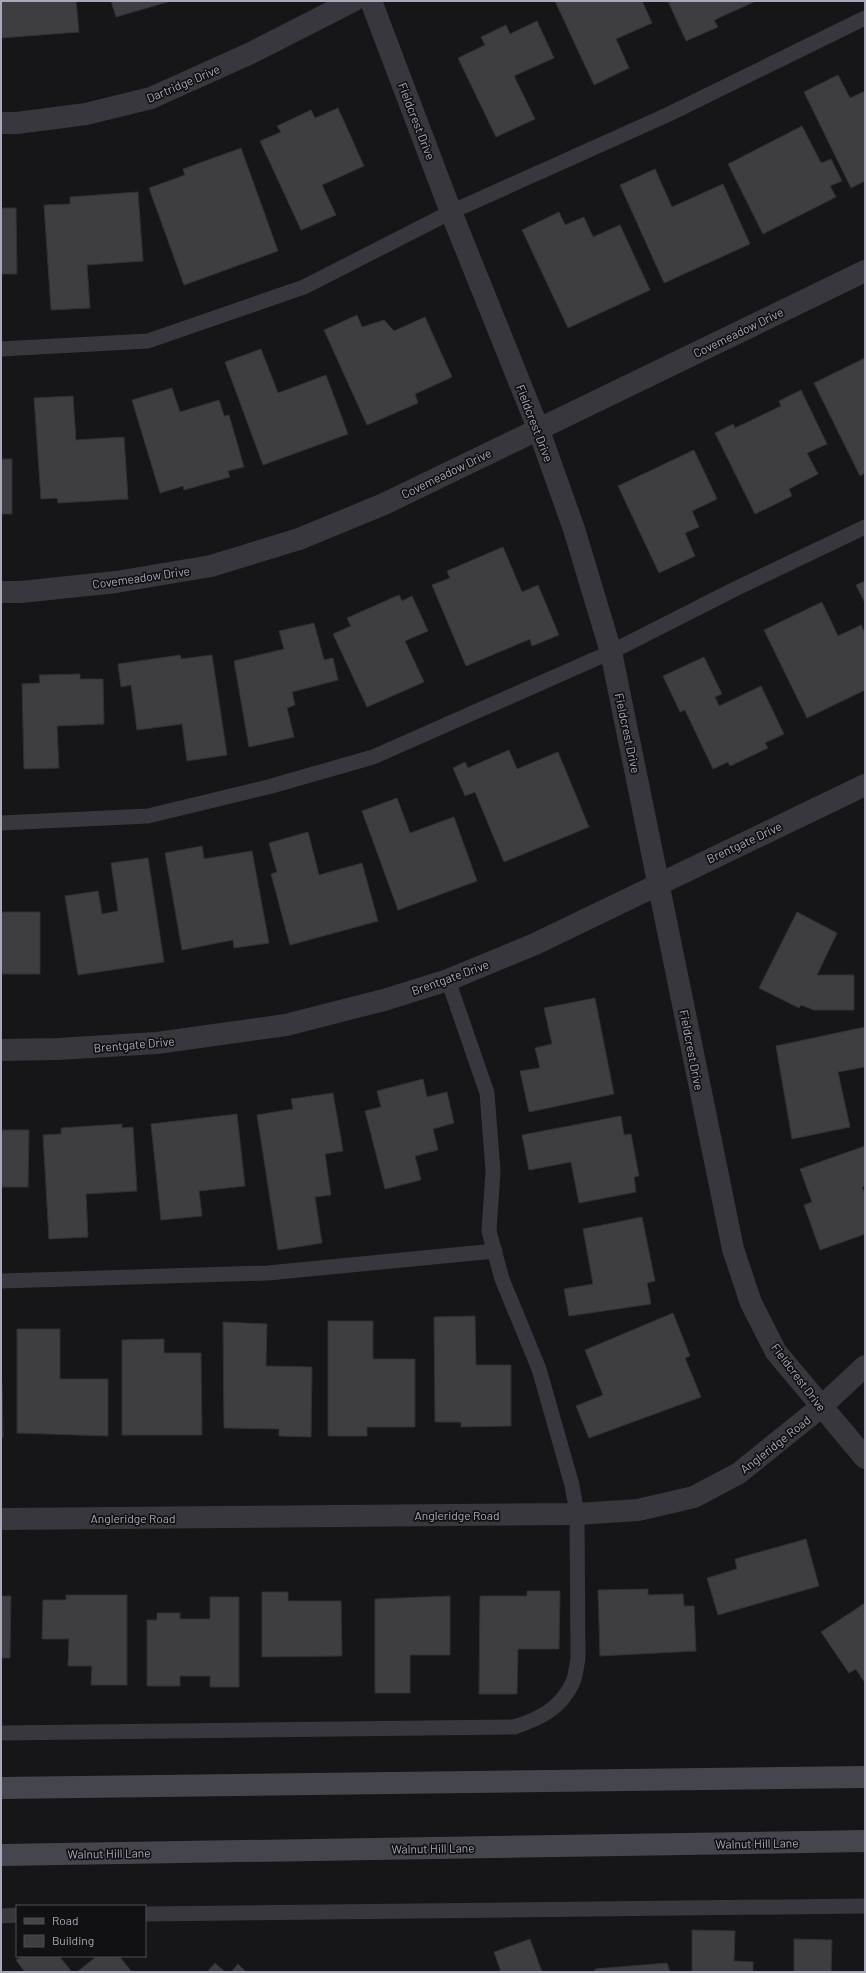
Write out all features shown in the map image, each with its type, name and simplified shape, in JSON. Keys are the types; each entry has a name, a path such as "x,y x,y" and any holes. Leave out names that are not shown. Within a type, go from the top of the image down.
{"main road":[{"path":"1,1788 865,1777"},
{"name":"Walnut Hill Lane","path":"1,1855 865,1842"}],"street":[{"name":"Dartridge Drive","path":"1,123 16,123 86,114 152,98 251,53 353,1"},
{"name":"Fieldcrest Drive","path":"371,1 451,212 538,428 574,529 611,652 660,883 733,1249 751,1303 776,1352 865,1458"},
{"name":"Covemeadow Drive","path":"1,592 21,592 116,582 211,566 299,539 377,507 865,271"},
{"name":"Brentgate Drive","path":"1,1050 58,1049 157,1043 286,1025 384,1000 448,980 535,944 865,785"},
{"name":"Angleridge Road","path":"1,1519 577,1514 638,1510 694,1497 739,1473 821,1407 865,1366"}],"lane":[{"path":"1,349 148,341 304,287 451,212 667,115 865,18"},
{"path":"1,822 148,816 268,788 373,757 611,652 735,589 865,527"},
{"path":"1,1733 514,1726 537,1720 558,1704 573,1683 578,1659 577,1514 572,1485 539,1369 502,1279 489,1231 493,1171 486,1093 448,980"},
{"path":"1,1281 268,1273 495,1250"},
{"path":"146,1914 865,1906"},
{"path":"1,1916 16,1916"}],"building":[{"path":"1,1 76,1 79,32 1,38"},
{"path":"111,1 171,1 116,17"},
{"path":"555,1 642,1 652,23 616,39 629,68 594,85"},
{"path":"668,1 756,1 714,20 718,27 686,41"},
{"path":"537,21 554,58 514,76 535,119 496,137 458,58 485,45 481,37 506,25 510,34"},
{"path":"838,75 850,98 865,91 865,181 851,188 804,92"},
{"path":"338,108 364,166 322,185 336,215 301,230 260,141 281,132 277,126 311,110 315,118"},
{"path":"802,126 821,163 831,159 842,181 830,186 836,197 763,234 728,164"},
{"path":"241,148 278,251 184,285 149,188 185,175 183,169"},
{"path":"655,169 672,207 723,184 750,244 664,283 620,185"},
{"path":"138,192 143,261 87,265 90,308 51,310 44,205 70,204 70,197"},
{"path":"1,208 16,208 17,274 1,274"},
{"path":"559,212 565,225 584,217 593,237 620,225 650,290 568,328 522,230"},
{"path":"357,315 362,327 384,320 394,331 425,317 452,377 415,394 418,403 367,425 324,330"},
{"path":"261,349 278,393 326,375 348,434 263,465 225,362"},
{"path":"865,358 865,473 860,476 814,383"},
{"path":"172,388 180,412 219,400 224,416 229,415 244,467 228,471 230,477 184,490 183,486 160,493 132,400"},
{"path":"801,390 827,444 807,453 818,474 789,489 792,496 755,514 715,433 733,424 735,428 781,406 779,401"},
{"path":"73,396 76,440 124,437 128,499 58,503 57,498 41,499 34,398"},
{"path":"694,450 717,499 692,511 699,527 685,533 695,556 659,573 618,486"},
{"path":"1,459 12,459 12,514 1,514"},
{"path":"503,547 522,592 538,585 559,635 532,646 530,639 466,666 432,585 450,578 447,571"},
{"path":"865,581 865,603 856,585"},
{"path":"399,595 402,601 412,596 428,631 405,641 424,682 367,707 333,634 351,626 347,618"},
{"path":"822,602 838,636 861,625 865,633 865,690 807,718 764,630"},
{"path":"314,623 324,660 333,658 338,680 292,692 295,705 287,708 294,737 249,747 234,661 284,649 279,631"},
{"path":"180,655 181,659 212,655 227,755 187,761 182,724 137,730 131,685 121,687 118,664"},
{"path":"704,657 722,694 715,697 719,706 761,686 784,734 765,743 768,748 730,766 728,762 713,769 685,710 680,712 663,676"},
{"path":"80,674 80,679 103,679 104,724 57,726 59,768 24,769 22,684 40,683 39,675"},
{"path":"509,750 517,769 558,752 589,827 504,862 475,792 465,796 453,768 465,762 468,768"},
{"path":"397,798 410,833 454,817 477,881 398,910 362,811"},
{"path":"308,832 319,875 362,863 378,921 290,945 271,874 277,872 269,843"},
{"path":"202,846 204,859 252,851 269,943 234,948 233,940 182,950 165,853"},
{"path":"148,858 164,962 78,975 65,896 98,891 102,914 118,911 111,863"},
{"path":"1,912 40,912 40,974 1,974"},
{"path":"797,912 837,933 817,975 854,975 854,1010 814,1010 801,1005 799,1008 759,988"},
{"path":"595,998 614,1094 529,1112 520,1071 540,1068 535,1048 552,1044 544,1008"},
{"path":"865,1027 865,1067 838,1072 850,1127 792,1139 776,1046"},
{"path":"423,1079 427,1097 447,1092 454,1123 433,1129 438,1150 415,1156 421,1180 385,1189 365,1111 381,1107 377,1091"},
{"path":"333,1093 343,1151 325,1154 331,1195 315,1197 322,1243 278,1250 257,1115 293,1109 291,1099"},
{"path":"237,1114 245,1186 199,1191 202,1216 161,1220 151,1124"},
{"path":"621,1116 624,1135 631,1134 639,1176 634,1177 636,1192 579,1203 571,1162 529,1170 522,1135"},
{"path":"122,1124 122,1128 133,1127 137,1191 86,1194 88,1237 49,1239 43,1135 61,1134 61,1128"},
{"path":"1,1130 29,1130 28,1187 1,1187"},
{"path":"865,1146 865,1186 862,1187 865,1194 865,1234 820,1250 804,1205 812,1202 800,1169"},
{"path":"642,1217 655,1281 647,1283 651,1304 569,1316 564,1289 593,1284 583,1229"},
{"path":"673,1313 690,1356 685,1358 701,1397 589,1438 576,1406 603,1395 585,1350"},
{"path":"475,1316 476,1365 511,1365 511,1426 461,1427 461,1422 435,1422 434,1317"},
{"path":"328,1321 373,1321 373,1359 415,1359 415,1427 367,1427 367,1436 328,1436"},
{"path":"223,1322 267,1324 266,1366 312,1367 311,1437 279,1436 279,1429 224,1428"},
{"path":"17,1329 60,1329 60,1379 108,1379 108,1436 17,1433"},
{"path":"164,1339 164,1353 201,1353 202,1435 122,1435 122,1340"},
{"path":"2,1383 3,1437 1,1437"},
{"path":"806,1539 819,1586 718,1615 707,1578 737,1569 735,1559"},
{"path":"648,1589 648,1595 683,1594 684,1606 694,1606 696,1651 600,1656 598,1590"},
{"path":"527,1591 560,1591 559,1649 518,1649 517,1694 479,1694 480,1596 527,1596"},
{"path":"262,1592 288,1592 288,1601 341,1601 342,1656 262,1657"},
{"path":"66,1595 127,1595 127,1685 91,1685 92,1666 68,1666 69,1639 42,1639 43,1600 66,1600"},
{"path":"1,1596 11,1596 10,1658 1,1658"},
{"path":"450,1596 450,1655 410,1655 410,1693 375,1693 375,1599"},
{"path":"210,1597 239,1597 239,1687 210,1687 210,1676 180,1676 180,1686 147,1686 147,1620 157,1620 157,1613 180,1613 180,1619 210,1619"},
{"path":"865,1603 865,1683 856,1669 849,1673 821,1632"},
{"path":"692,1930 735,1931 734,1961 753,1962 753,1972 692,1972"},
{"path":"530,1939 542,1972 501,1972 494,1952"},
{"path":"794,1939 832,1940 831,1972 794,1972"},
{"path":"20,1957 60,1957 72,1972 25,1972 16,1960"},
{"path":"96,1957 120,1957 132,1972 77,1972"},
{"path":"215,1963 225,1972 207,1972"},
{"path":"667,1963 670,1972 595,1972 595,1969"},
{"path":"238,1964 246,1972 231,1972"}]}
